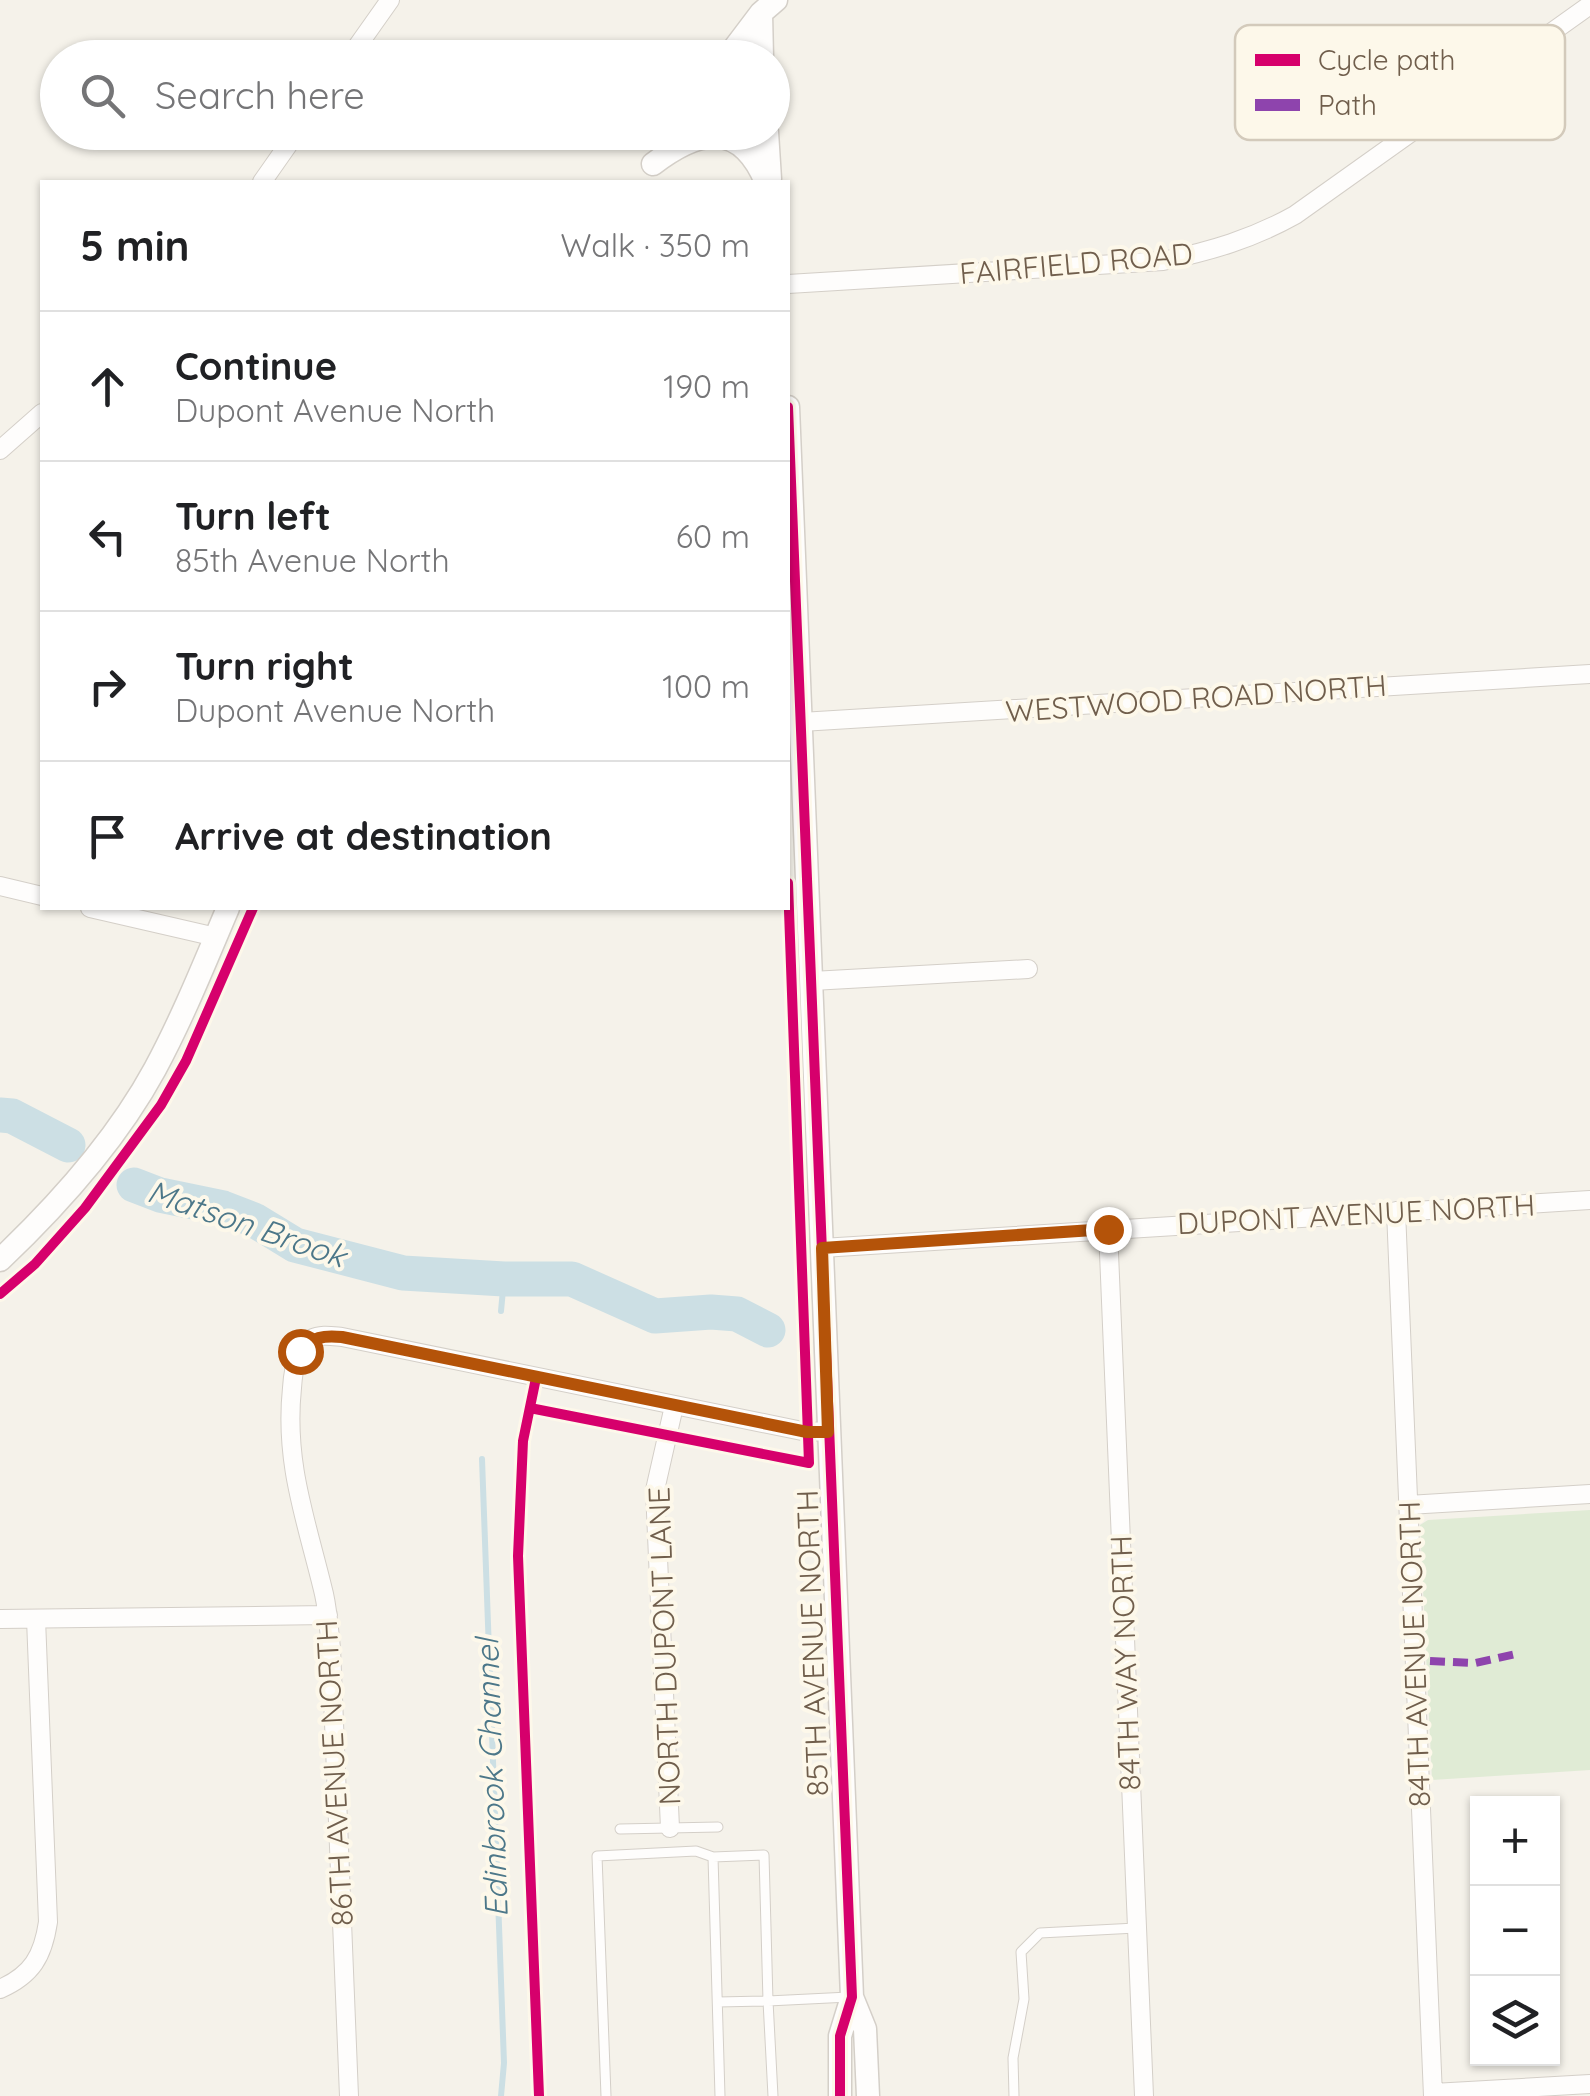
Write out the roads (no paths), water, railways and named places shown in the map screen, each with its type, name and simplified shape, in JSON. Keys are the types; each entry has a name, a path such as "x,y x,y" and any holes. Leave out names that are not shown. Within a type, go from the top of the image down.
{"street":[{"path":"362,40 390,0"},
{"path":"740,40 766,4"},
{"path":"763,40 766,4"},
{"name":"FAIRFIELD ROAD","path":"1561,25 1590,4"},
{"name":"FAIRFIELD ROAD","path":"790,284 1163,261 1213,251 1256,236 1295,215 1400,140"},
{"path":"263,180 284,150"},
{"path":"647,173 661,150"},
{"path":"647,173 677,150"},
{"path":"746,150 767,180"},
{"path":"767,150 768,180"},
{"path":"0,450 40,415"},
{"name":"85TH AVENUE NORTH","path":"790,455 852,1997 840,2036 840,2096"},
{"name":"WESTWOOD ROAD NORTH","path":"801,722 1590,674"},
{"path":"0,886 40,896"},
{"path":"99,910 216,937"},
{"path":"0,1260 69,1189 130,1110 179,1022 227,910"},
{"path":"812,981 1028,970"},
{"name":"DUPONT AVENUE NORTH","path":"822,1248 1590,1200"},
{"name":"84TH AVENUE NORTH","path":"1396,1212 1433,2095"},
{"name":"84TH WAY NORTH","path":"1108,1229 1144,2096"},
{"name":"86TH AVENUE NORTH","path":"349,2096 328,1615 296,1494 290,1450 293,1374 300,1351 310,1340 325,1335 342,1337 674,1406"},
{"path":"674,1406 807,1432 828,1432"},
{"name":"NORTH DUPONT LANE","path":"670,1828 655,1490 674,1406"},
{"path":"1408,1505 1590,1494"},
{"path":"0,1619 328,1615"},
{"path":"0,1990 20,1980 36,1965 45,1945 48,1922 36,1619"},
{"name":"85TH AVENUE NORTH","path":"852,1997 865,2029 868,2096"},
{"path":"1433,2095 1590,2084"}],"lane":[{"path":"620,1829 718,1826"},
{"path":"606,2096 596,1856 696,1851 713,1856 764,1855 773,2096"},
{"path":"713,1856 720,2096"},
{"path":"1014,2096 1013,2058 1024,1999 1021,1952 1040,1933 1136,1928"},
{"path":"718,2002 852,1997"}],"waterway":[{"name":"Matson Brook","path":"0,1115 12,1116 68,1145"},
{"name":"Matson Brook","path":"134,1185 160,1195 223,1208 254,1220 295,1245 403,1273 572,1279 655,1316 737,1314 768,1330"},
{"path":"501,1311 504,1279"},
{"name":"Edinbrook Channel","path":"482,1459 504,2063 501,2096"}]}
